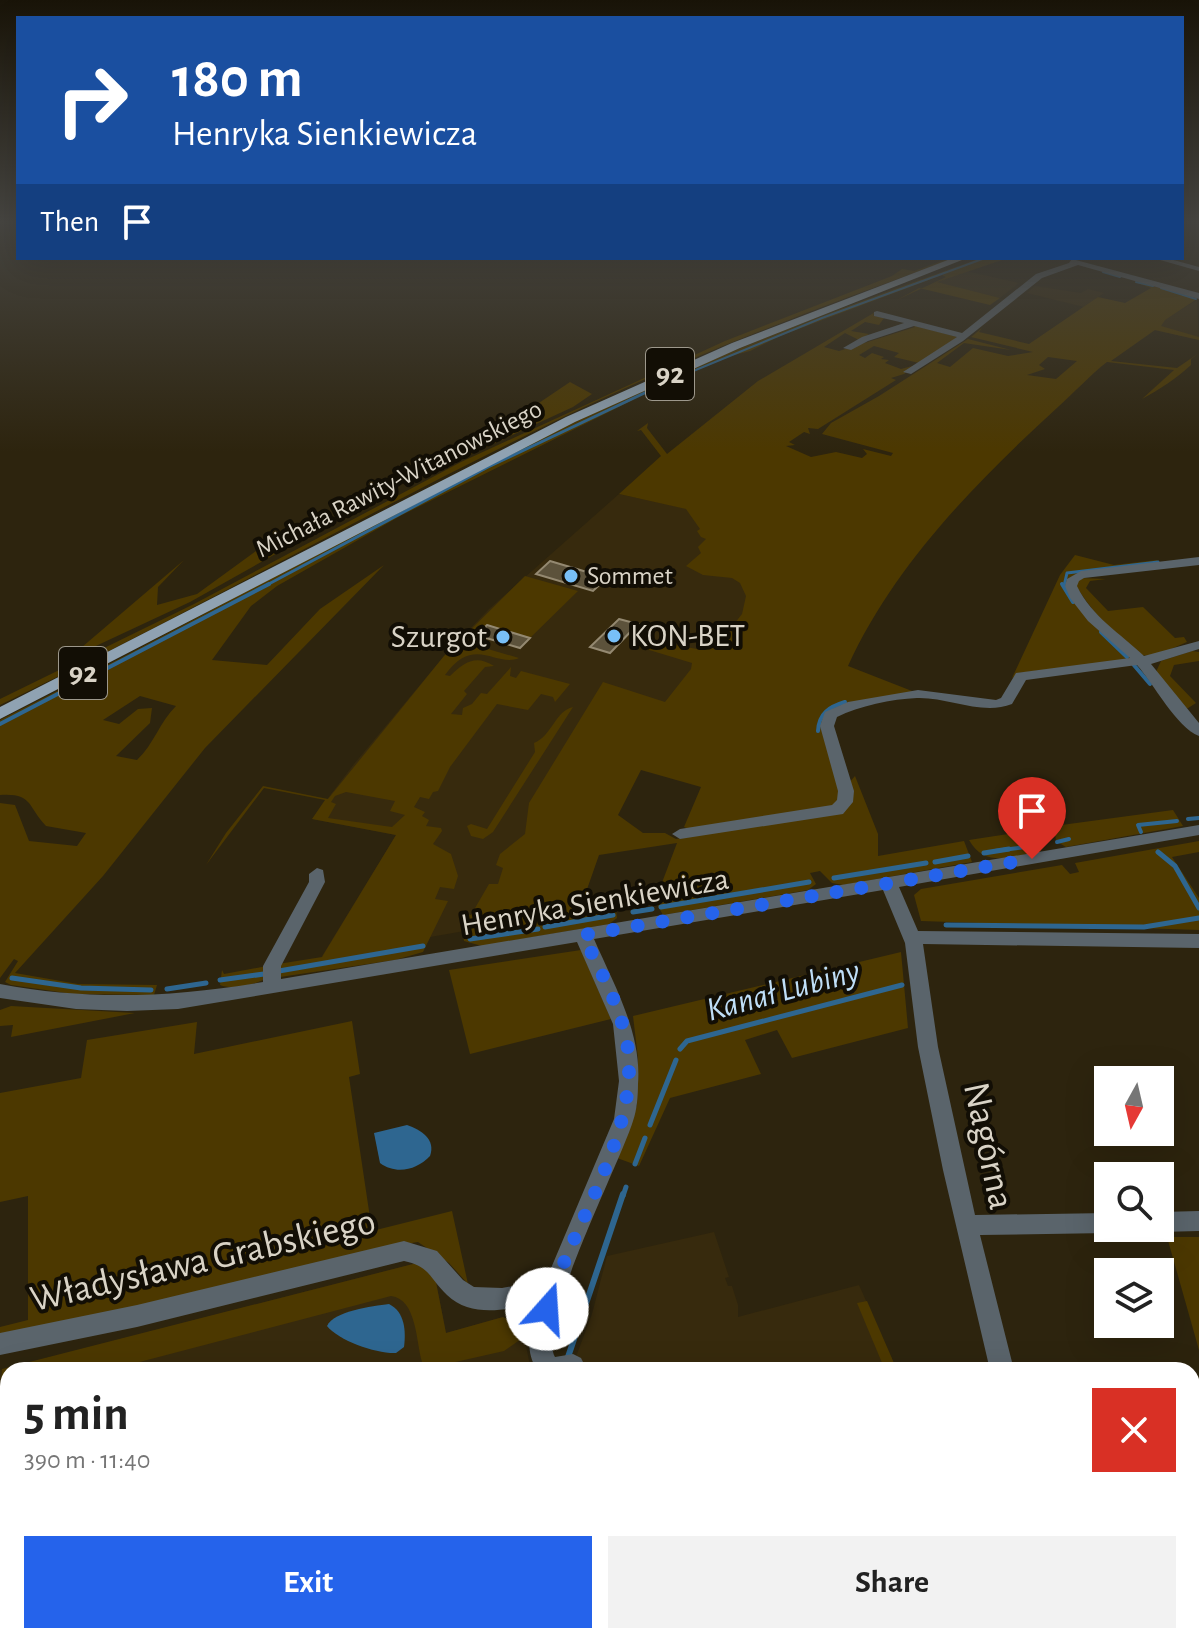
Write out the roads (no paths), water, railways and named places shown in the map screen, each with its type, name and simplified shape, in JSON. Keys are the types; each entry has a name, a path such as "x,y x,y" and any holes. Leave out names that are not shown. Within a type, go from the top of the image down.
{"main road":[{"name":"Michała Rawity-Witanowskiego","path":"0,714 526,441 666,375 854,299"},
{"name":"Michała Rawity-Witanowskiego","path":"829,308 856,299"}],"street":[{"path":"908,372 964,336 1011,299"},
{"path":"877,314 964,336"},
{"path":"886,322 901,327"},
{"path":"848,348 914,323"},
{"path":"1199,561 1081,575 1072,581 1072,591 1086,610 1148,663 1177,709 1199,731"},
{"path":"680,834 830,812 841,806 846,799 840,762 827,729 828,718 838,710 911,694 997,705 1010,698 1014,683 1021,676 1148,663 1199,645"},
{"name":"Henryka Sienkiewicza","path":"0,991 56,999 180,1002 1199,830"},
{"path":"272,987 272,966 317,882 317,874"},
{"name":"Nagórna","path":"889,883 912,937 928,1047 965,1225 1000,1362"},
{"path":"546,1362 540,1354 541,1334 553,1289 624,1119 629,1081 627,1043 622,1024 583,935"},
{"path":"912,937 1199,941"},
{"path":"1174,1222 1199,1221"},
{"path":"965,1225 1094,1223"},
{"name":"Władysława Grabskiego","path":"0,1344 137,1316 404,1251 418,1252 433,1259 461,1293 473,1298 496,1298 553,1289"}],"water":[{"path":"407,1125 429,1140 430,1156 419,1165 406,1169 386,1167 380,1163 374,1133"},
{"path":"389,1304 398,1312 404,1328 404,1347 396,1353 359,1346 340,1337 327,1326 345,1313"}],"waterway":[{"path":"669,381 875,299"},
{"path":"265,586 488,467 674,379"},
{"path":"1064,586 1067,573 1158,562"},
{"path":"0,724 269,584"},
{"path":"1062,584 1073,602"},
{"path":"1101,632 1127,657"},
{"path":"1133,664 1150,684"},
{"path":"818,731 820,720 826,712 845,702"},
{"path":"1188,819 1199,818"},
{"path":"1141,832 1138,825 1177,821"},
{"path":"1057,842 1069,839"},
{"path":"1003,850 1041,845"},
{"path":"1003,850 1009,849"},
{"path":"984,853 1003,850"},
{"path":"995,851 1003,850"},
{"path":"1158,852 1175,866 1199,908"},
{"path":"935,862 968,856"},
{"path":"834,878 926,863"},
{"path":"661,907 809,882"},
{"path":"633,912 652,909"},
{"path":"545,927 613,915"},
{"name":"Kanał Lubiny","path":"946,925 1144,927 1199,918"},
{"path":"470,939 538,929"},
{"path":"279,971 423,946"},
{"path":"220,980 264,974"},
{"path":"12,978 81,988 151,990"},
{"path":"167,989 206,983"},
{"name":"Kanał Lubiny","path":"680,1049 687,1041 902,985"},
{"name":"Kanał Lubiny","path":"650,1125 676,1060"},
{"name":"Kanał Lubiny","path":"635,1164 645,1138"},
{"name":"Kanał Lubiny","path":"623,1196 626,1187"},
{"name":"Kanał Lubiny","path":"568,1357 623,1194"}],"place":[{"name":"Sommet","path":"571,576"},
{"name":"KON-BET","path":"614,636"},
{"name":"Szurgot","path":"503,637"}]}
